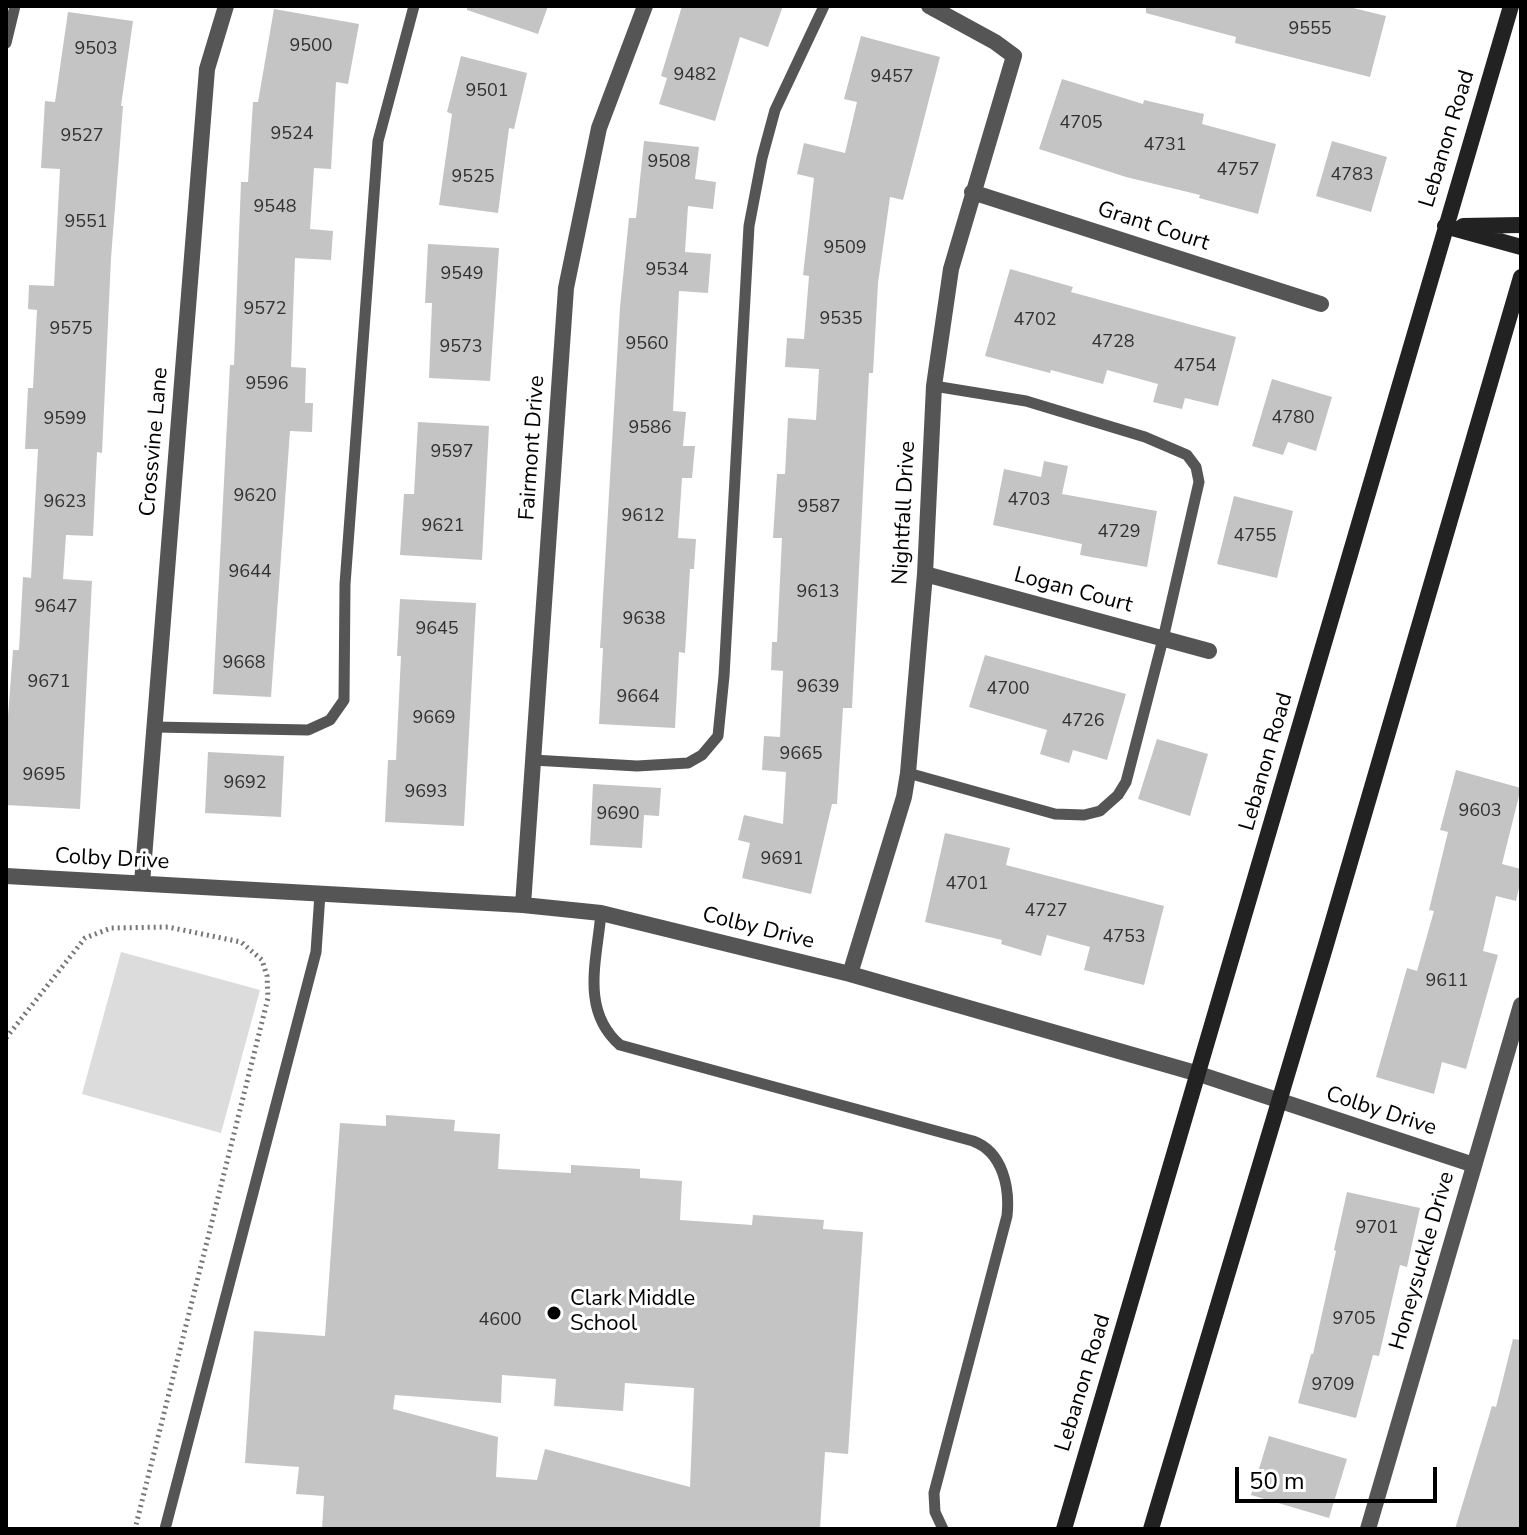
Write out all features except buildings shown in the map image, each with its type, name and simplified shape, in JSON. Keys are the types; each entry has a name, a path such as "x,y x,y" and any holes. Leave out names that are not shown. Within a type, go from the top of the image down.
{"main road":[{"name":"Lebanon Road","path":"1064,1529 1511,6"},
{"path":"1445,226 1521,225"},
{"path":"1445,226 1521,247"},
{"path":"1151,1529 1521,277"}],"street":[{"name":"Crossvine Lane","path":"142,883 207,69 226,6"},
{"name":"Fairmont Drive","path":"523,905 566,288 599,128 645,6"},
{"name":"Nightfall Drive","path":"850,974 904,797 908,773 925,574 934,386 951,269 1014,56 995,42 929,6"},
{"name":"Grant Court","path":"972,192 1321,304"},
{"name":"Logan Court","path":"925,574 1209,651"},
{"name":"Colby Drive","path":"6,876 523,905 601,913 850,974 1199,1074 1474,1165"},
{"name":"Honeysuckle Drive","path":"1368,1529 1521,1005"}],"lane":[{"path":"6,43 15,6"},
{"path":"155,727 308,730 330,720 344,700 345,584 378,141 414,6"},
{"path":"533,760 637,766 688,763 702,755 718,736 749,226 775,110 824,6"},
{"path":"908,773 1055,814 1084,815 1100,811 1118,795 1126,782 1199,482 1196,467 1187,455 1145,437 1026,401 934,386"},
{"path":"165,1529 316,952 320,894"},
{"path":"601,913 595,1006 603,1028 620,1045 973,1141 983,1145 999,1164 1007,1188 1007,1216 934,1493 935,1512 943,1529"}],"path":[{"path":"6,1038 85,938 111,928 168,927 241,942 262,960 267,976 268,998 135,1529"}],"shaded area":[{"path":"121,952 260,990 221,1133 82,1094"}],"place":[{"name":"Clark Middle School","path":"554,1313"}]}
